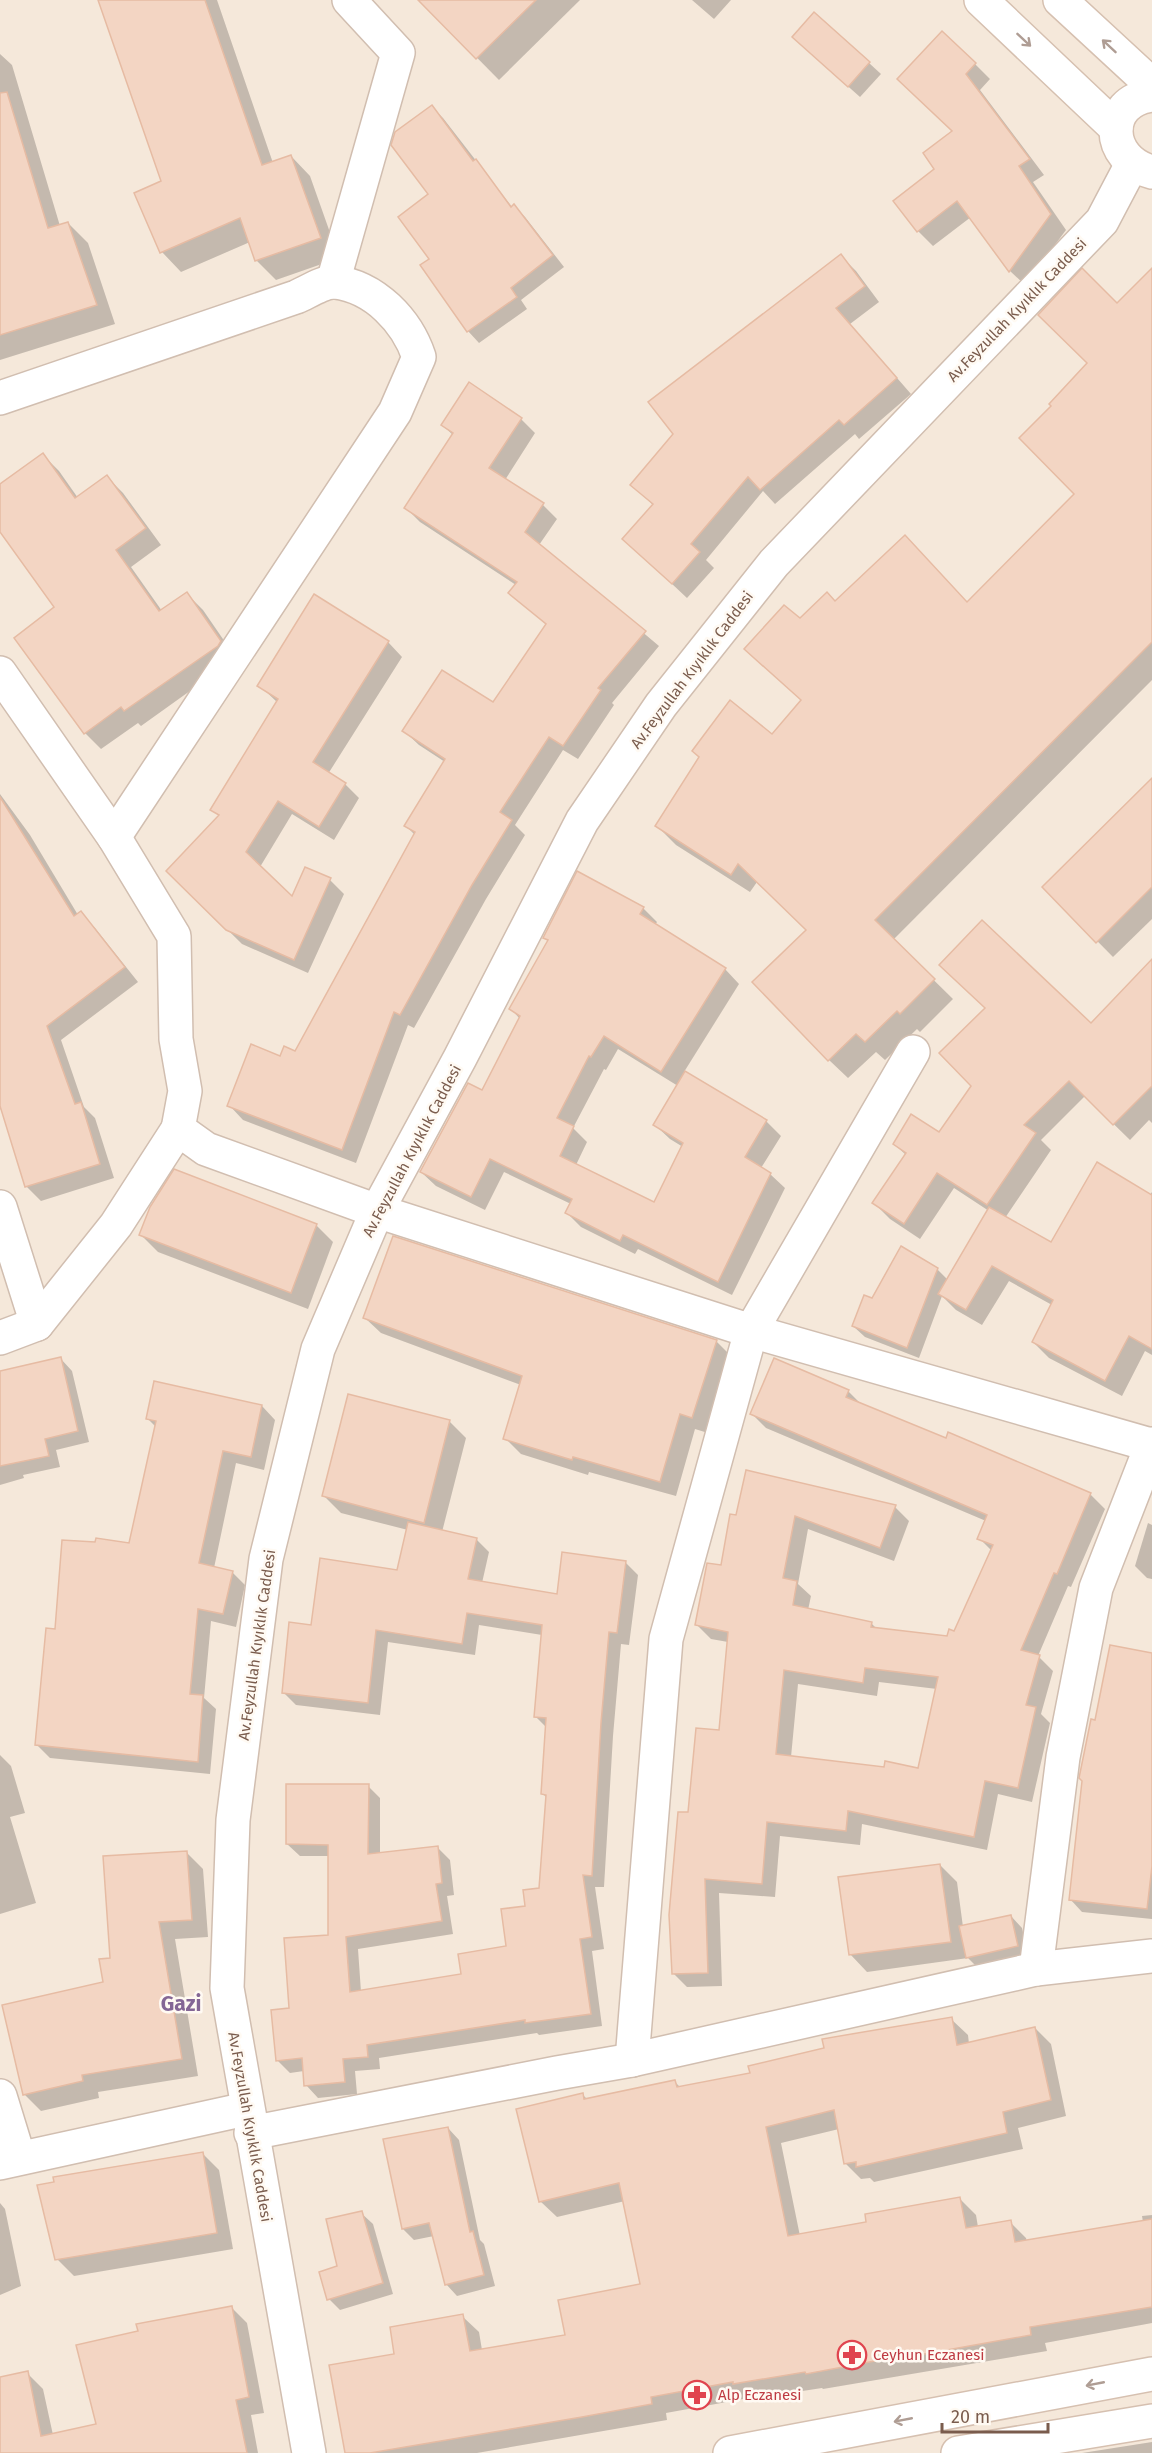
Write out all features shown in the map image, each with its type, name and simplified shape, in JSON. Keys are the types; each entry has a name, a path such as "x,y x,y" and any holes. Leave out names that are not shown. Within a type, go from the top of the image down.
{"street":[{"path":"333,282 398,53 349,0"},
{"path":"981,0 1116,128"},
{"path":"1060,0 1152,85"},
{"path":"1144,171 1121,152 1116,128 1127,105 1138,98 1152,95"},
{"name":"Av.Feyzullah Kıyıklık Caddesi","path":"309,2453 227,1988 233,1820 266,1559 318,1349 377,1211 460,1058 582,821 662,705 774,562 1102,221 1144,171"},
{"path":"0,398 296,297 333,282 366,292 383,304 412,337 419,357 395,412 114,837"},
{"path":"0,673 114,837 174,936 176,1039 185,1091 178,1129 116,1225 37,1324 0,1338"},
{"path":"632,2060 666,1639 751,1331 914,1052"},
{"path":"178,1129 206,1149 377,1211 751,1331 1151,1445 1096,1588 1063,1757 1036,1969"},
{"path":"0,1206 37,1324"},
{"path":"0,2096 9,2161 632,2060 1036,1969 1152,1956"},
{"path":"730,2453 1152,2374"},
{"path":"958,2453 1152,2421"}],"shaded area":[{"path":"0,0 1152,0 1152,2453 0,2453"}],"building":[{"path":"98,0 205,0 262,165 291,155 321,238 255,261 240,218 160,253 134,193 161,181"},
{"path":"418,0 536,0 476,59"},
{"path":"814,12 870,62 848,87 792,37"},
{"path":"942,31 976,63 966,74 1030,159 1019,166 1051,214 1009,272 957,201 917,232 893,201 934,169 923,153 952,131 897,79"},
{"path":"7,92 48,228 68,222 97,305 0,335 0,93"},
{"path":"432,105 473,161 476,159 511,207 514,204 553,255 511,288 517,297 467,332 420,265 429,259 398,217 428,194 391,145 395,132"},
{"path":"841,254 865,286 836,308 897,378 844,425 839,420 760,490 748,477 691,544 700,552 672,584 622,539 653,504 630,485 673,434 648,402"},
{"path":"1082,268 1117,303 1152,268 1152,642 875,920 935,979 900,1014 897,1011 865,1042 856,1034 828,1061 752,982 806,930 738,864 731,875 655,826 699,757 692,751 730,700 772,734 801,700 744,649 784,605 800,618 827,592 835,601 905,535 967,602 1074,494 1019,438 1051,406 1049,404 1087,363 1038,315"},
{"path":"469,382 522,418 489,468 544,503 525,532 646,631 598,688 601,690 563,746 549,737 500,812 512,820 472,885 400,1015 394,1012 342,1150 227,1106 251,1044 280,1056 284,1046 295,1051 415,832 404,826 445,759 402,731 442,670 493,702 546,624 508,593 517,582 404,508 453,433 441,425"},
{"path":"43,453 75,498 107,475 146,528 116,550 159,611 187,592 221,641 218,646 124,711 121,707 84,734 14,638 54,607 0,532 0,484"},
{"path":"314,594 389,641 313,762 346,783 319,827 278,801 246,852 292,896 305,867 331,878 294,960 226,930 166,871 219,815 210,810 278,699 257,686"},
{"path":"1152,778 1152,887 1096,943 1042,887"},
{"path":"0,797 74,916 81,911 125,967 47,1026 75,1104 81,1102 100,1164 25,1187 0,1106"},
{"path":"577,871 644,907 640,914 726,968 661,1072 604,1036 591,1057 589,1056 557,1118 574,1126 560,1156 654,1202 683,1143 653,1125 685,1071 767,1120 745,1157 771,1173 718,1282 623,1235 620,1241 565,1213 572,1199 490,1159 471,1197 420,1172 468,1083 482,1090 520,1016 509,1009 548,940 543,938"},
{"path":"982,920 1091,1023 1152,959 1152,1086 1113,1125 1069,1081 1024,1125 1036,1133 987,1205 937,1173 904,1224 872,1203 906,1153 893,1144 911,1114 939,1132 971,1086 939,1053 985,1008 939,965"},
{"path":"1097,1162 1152,1195 1152,1349 1129,1336 1105,1381 1032,1342 1053,1300 992,1266 966,1310 938,1294 989,1207 1051,1242"},
{"path":"174,1169 317,1224 291,1293 139,1235 150,1207"},
{"path":"393,1236 717,1340 692,1418 680,1414 660,1482 573,1457 572,1460 503,1439 522,1376 363,1318"},
{"path":"901,1246 938,1268 907,1348 852,1326 864,1295 872,1298"},
{"path":"61,1357 78,1431 45,1439 49,1456 0,1466 0,1371"},
{"path":"774,1358 849,1390 846,1397 946,1438 948,1432 1091,1493 1057,1574 1054,1573 1021,1650 1040,1655 1026,1705 1036,1707 1018,1788 985,1781 974,1837 848,1811 846,1831 767,1822 762,1884 705,1879 708,1973 672,1974 669,1915 678,1812 688,1812 696,1728 719,1730 728,1632 695,1625 707,1563 721,1565 730,1514 736,1515 746,1470 896,1505 880,1548 795,1516 783,1578 797,1581 793,1605 872,1622 871,1627 947,1636 949,1629 954,1631 993,1545 977,1539 987,1515 750,1414","holes":["865,1668 938,1677 918,1768 885,1761 884,1767 776,1754 784,1670 863,1683"]},
{"path":"154,1381 262,1405 251,1457 223,1451 199,1563 233,1571 223,1614 198,1609 190,1694 203,1695 198,1762 35,1745 46,1628 55,1629 62,1540 95,1542 96,1538 129,1543 156,1421 146,1419"},
{"path":"348,1394 450,1420 424,1523 322,1496"},
{"path":"408,1522 477,1538 468,1579 557,1594 562,1552 626,1561 617,1633 609,1632 592,1876 583,1875 592,1937 580,1939 591,2014 525,2023 525,2020 367,2045 368,2057 343,2059 345,2082 304,2086 302,2058 276,2061 271,2010 289,2008 284,1938 328,1935 328,1845 286,1844 286,1784 369,1784 368,1854 438,1846 442,1883 436,1884 442,1921 346,1937 350,1992 461,1974 458,1954 506,1946 501,1909 525,1906 523,1890 539,1888 546,1795 541,1794 546,1718 534,1717 542,1625 467,1613 462,1644 376,1630 368,1703 282,1693 289,1622 311,1625 320,1558 397,1570"},
{"path":"1110,1645 1152,1653 1152,1866 1147,1909 1069,1900 1082,1781 1079,1778 1091,1719 1095,1720"},
{"path":"187,1851 192,1920 159,1922 182,2059 82,2075 83,2081 23,2095 2,2005 103,1982 99,1959 110,1958 103,1856"},
{"path":"940,1864 951,1942 849,1955 838,1877"},
{"path":"1011,1915 1018,1946 966,1958 959,1926"},
{"path":"952,2017 957,2045 1035,2027 1051,2100 1003,2112 1007,2133 856,2167 856,2162 844,2164 834,2110 766,2127 788,2236 866,2222 865,2214 960,2197 966,2228 1011,2220 1015,2242 1152,2219 1152,2307 1030,2327 1031,2335 806,2374 805,2372 733,2384 733,2382 651,2397 652,2404 582,2417 370,2453 345,2453 329,2365 394,2354 390,2327 463,2314 470,2351 565,2335 558,2300 640,2284 619,2183 539,2202 516,2109 583,2093 584,2099 675,2080 677,2087 750,2073 748,2066 824,2048 822,2039"},
{"path":"448,2127 470,2232 473,2231 484,2275 445,2285 429,2223 402,2229 383,2139"},
{"path":"203,2152 217,2233 55,2260 37,2185 54,2182 53,2177"},
{"path":"362,2211 383,2283 327,2300 319,2272 337,2266 326,2219"},
{"path":"232,2306 249,2397 236,2400 247,2453 0,2453 0,2377 28,2371 41,2436 96,2424 76,2345 138,2331 136,2324"}],"place":[{"name":"Ceyhun Eczanesi","path":"852,2355"},
{"name":"Alp Eczanesi","path":"697,2395"}],"district":[{"name":"Gazi","path":"181,2004"}]}
